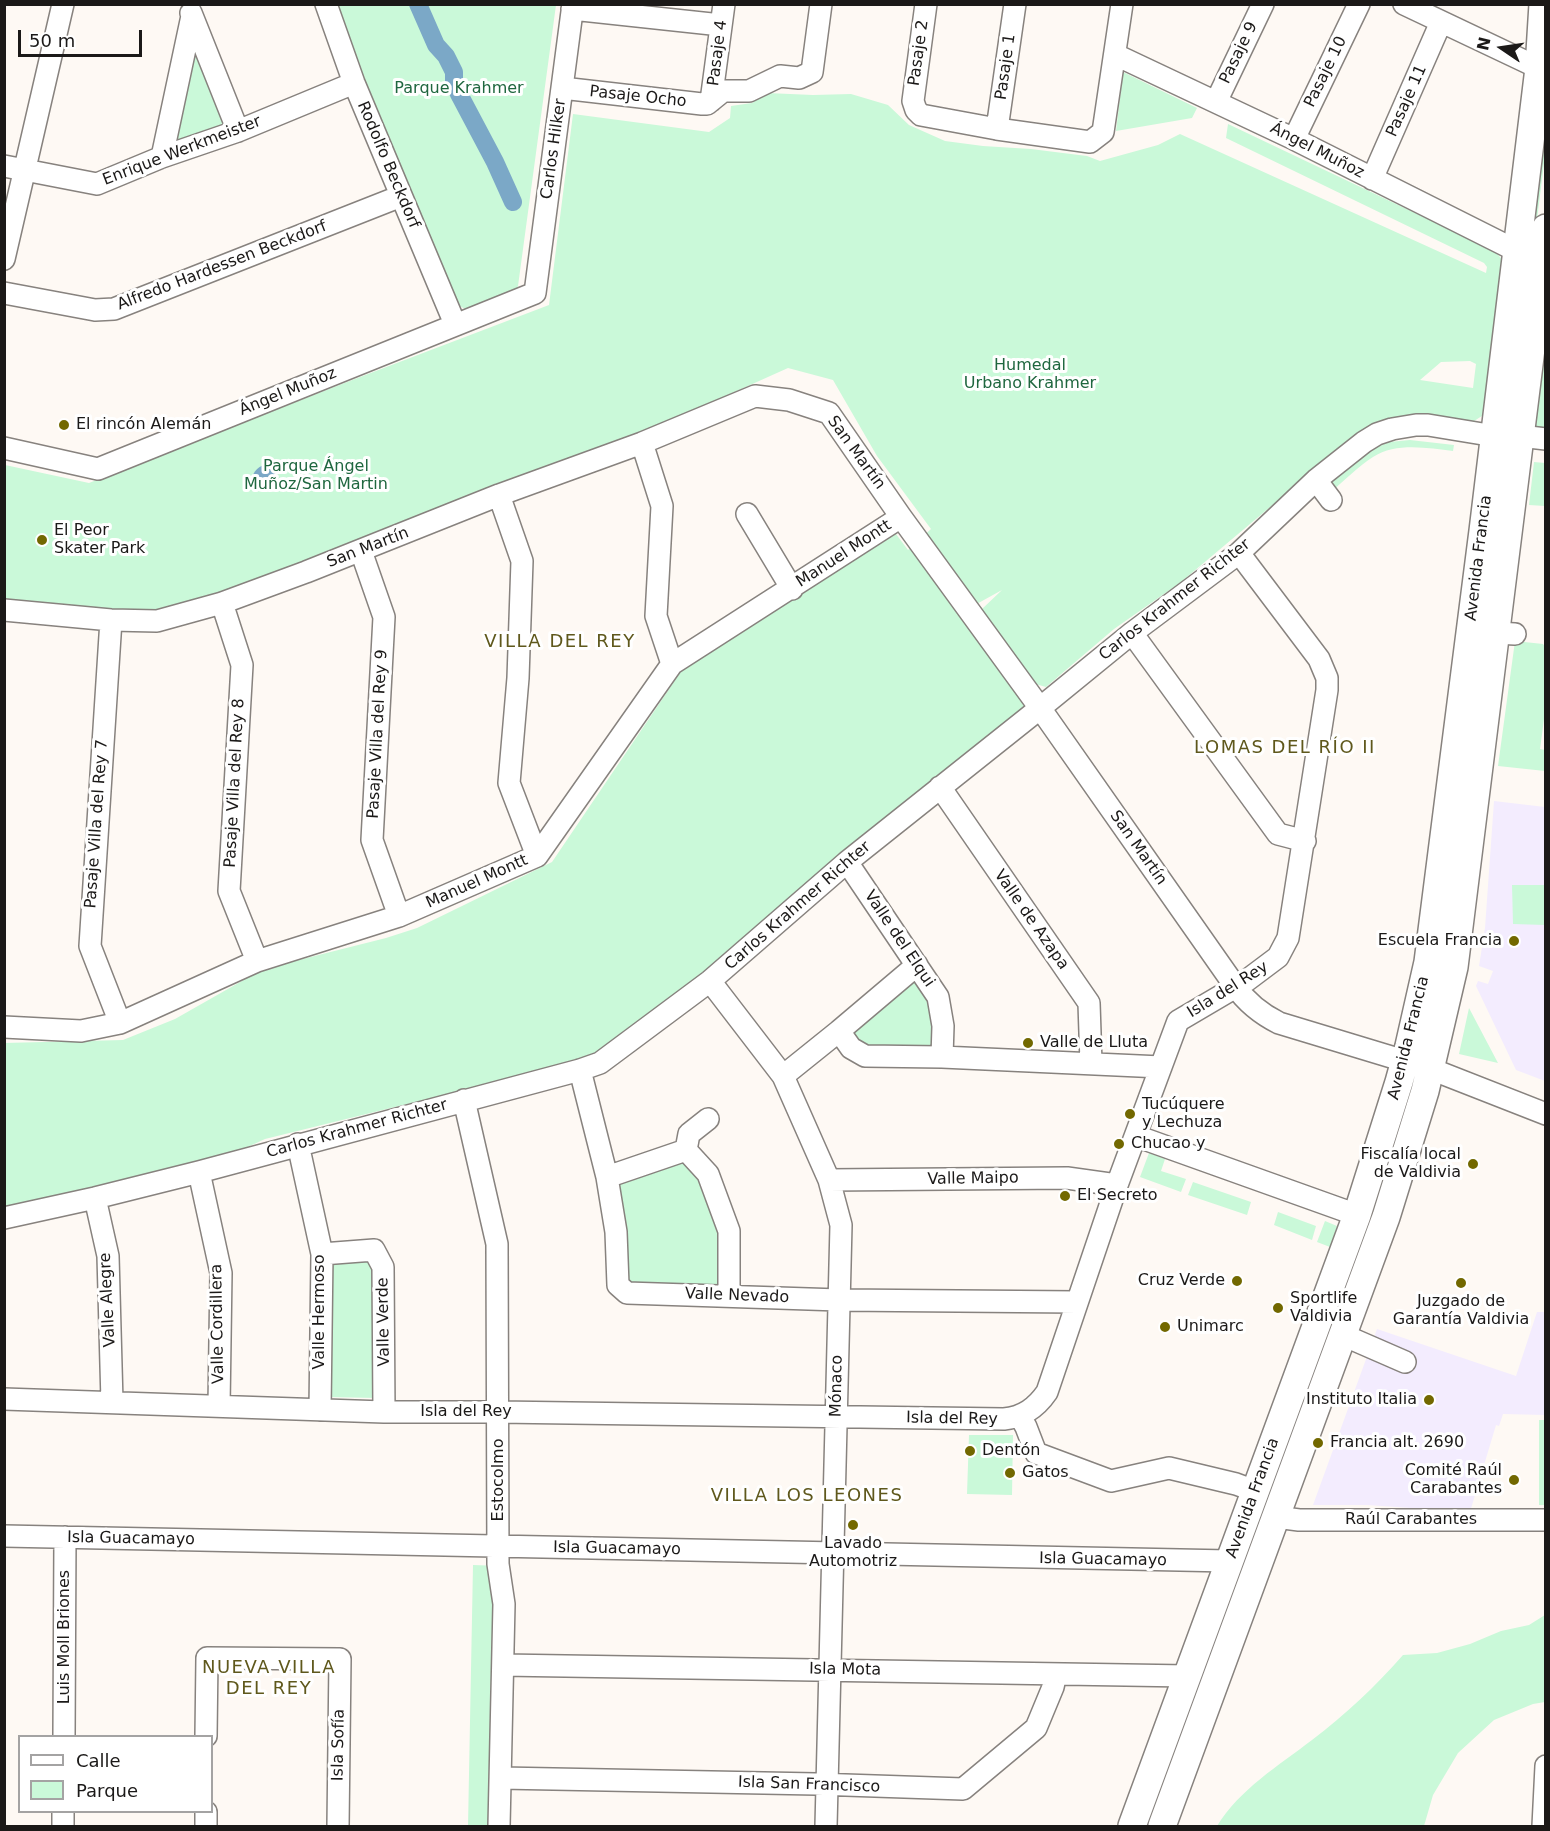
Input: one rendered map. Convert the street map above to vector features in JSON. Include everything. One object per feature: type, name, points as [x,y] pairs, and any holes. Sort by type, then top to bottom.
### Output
[{"type":"main road","name":"Avenida Francia","points":[[1132,1827],[1357,1215],[1405,1060],[1428,962],[1520,437],[1517,251],[1542,69],[1543,4]]},
{"type":"main road","name":"Avenida Francia","points":[[1162,1827],[1386,1217],[1431,1069],[1454,967],[1479,662],[1506,627],[1520,437],[1545,228]]},
{"type":"main road","points":[[1258,1483],[1289,1483]]},
{"type":"main road","points":[[1184,1685],[1208,1702]]},
{"type":"street","points":[[4,259],[15,169],[63,4]]},
{"type":"street","name":"Rodolfo Beckdorf","points":[[326,4],[354,83],[455,324]]},
{"type":"street","name":"Pasaje Ocho","points":[[562,88],[706,104],[723,91],[749,91],[780,76],[799,78],[812,72],[820,4]]},
{"type":"street","name":"Pasaje 2","points":[[926,4],[913,101],[916,110],[921,115],[997,129]]},
{"type":"street","name":"Pasaje 1","points":[[997,129],[1015,4]]},
{"type":"street","points":[[997,129],[1090,142],[1103,132],[1122,4]]},
{"type":"street","name":"Pasaje 9","points":[[1216,102],[1263,4]]},
{"type":"street","name":"Pasaje 10","points":[[1294,139],[1359,4]]},
{"type":"street","points":[[1404,4],[1542,69]]},
{"type":"street","points":[[572,7],[722,15]]},
{"type":"street","name":"Carlos Hilker","points":[[535,293],[572,7]]},
{"type":"street","points":[[189,10],[238,131]]},
{"type":"street","points":[[162,157],[189,10]]},
{"type":"street","name":"Pasaje 4","points":[[711,101],[722,15]]},
{"type":"street","name":"Pasaje 11","points":[[1372,179],[1441,22]]},
{"type":"street","name":"Ángel Muñoz","points":[[1116,55],[1294,139],[1517,251]]},
{"type":"street","name":"Enrique Werkmeister","points":[[15,169],[97,184],[162,157],[238,131],[354,83]]},
{"type":"street","name":"Alfredo Hardessen Beckdorf","points":[[4,293],[95,310],[114,309],[401,196]]},
{"type":"street","name":"Ángel Muñoz","points":[[4,448],[98,469],[535,293]]},
{"type":"street","name":"San Martín","points":[[4,610],[111,620],[157,621],[222,603],[499,495],[642,443],[755,396],[789,399],[829,413],[1235,986],[1253,1007],[1279,1023],[1405,1060],[1545,1114]]},
{"type":"street","name":"Carlos Krahmer Richter","points":[[4,1218],[199,1172],[600,1063],[710,981],[847,862],[1132,633],[1239,553],[1316,480],[1364,442],[1392,429],[1416,425],[1520,437]]},
{"type":"street","points":[[642,443],[662,506],[656,616],[672,664]]},
{"type":"street","points":[[1316,480],[1331,500]]},
{"type":"street","points":[[499,495],[522,561],[518,678],[509,783],[537,856]]},
{"type":"street","points":[[747,514],[792,589]]},
{"type":"street","name":"Manuel Montt","points":[[4,1027],[81,1031],[120,1023],[257,961],[399,916],[537,856],[672,664],[901,517]]},
{"type":"street","name":"Pasaje Villa del Rey 9","points":[[362,550],[384,617],[372,840],[399,916]]},
{"type":"street","name":"Isla del Rey","points":[[4,1400],[384,1412],[1004,1419],[1020,1416],[1035,1407],[1047,1392],[1117,1185],[1178,1022],[1246,981],[1278,957],[1288,938],[1305,841],[1327,690],[1326,678],[1319,659],[1239,553]]},
{"type":"street","name":"Pasaje Villa del Rey 8","points":[[222,603],[242,665],[229,891],[257,961]]},
{"type":"street","name":"Pasaje Villa del Rey 7","points":[[111,620],[90,946],[120,1023]]},
{"type":"street","points":[[1132,633],[1278,834],[1305,841]]},
{"type":"street","name":"Valle de Azapa","points":[[940,787],[1089,1003],[1091,1063]]},
{"type":"street","name":"Valle del Elqui","points":[[847,862],[938,997],[943,1026],[942,1056]]},
{"type":"street","points":[[783,1076],[917,965]]},
{"type":"street","name":"Mónaco","points":[[710,981],[783,1076],[829,1180],[841,1225],[826,1827]]},
{"type":"street","points":[[839,1031],[851,1048],[865,1056],[942,1056],[1161,1067]]},
{"type":"street","name":"Valle Nevado","points":[[580,1070],[607,1177],[616,1232],[618,1285],[627,1293],[839,1300],[1077,1302]]},
{"type":"street","name":"Estocolmo","points":[[464,1100],[497,1244],[498,1564],[504,1604],[499,1827]]},
{"type":"street","points":[[708,1119],[688,1134],[686,1150],[708,1174],[729,1231],[729,1296]]},
{"type":"street","points":[[1136,1136],[1357,1215]]},
{"type":"street","name":"Valle Hermoso","points":[[298,1144],[322,1254],[320,1410]]},
{"type":"street","points":[[607,1177],[686,1150]]},
{"type":"street","name":"Valle Cordillera","points":[[199,1172],[221,1273],[219,1406]]},
{"type":"street","name":"Valle Maipo","points":[[829,1180],[1067,1178],[1117,1185]]},
{"type":"street","name":"Valle Alegre","points":[[95,1198],[108,1256],[112,1402]]},
{"type":"street","name":"Valle Verde","points":[[322,1254],[374,1250],[383,1267],[384,1412]]},
{"type":"street","points":[[1343,1335],[1405,1362]]},
{"type":"street","points":[[1020,1416],[1036,1453],[1111,1481],[1169,1468],[1236,1484],[1258,1483]]},
{"type":"street","name":"Raúl Carabantes","points":[[1276,1517],[1299,1520],[1545,1520]]},
{"type":"street","name":"Isla Guacamayo","points":[[4,1536],[1230,1561]]},
{"type":"street","name":"Luis Moll Briones","points":[[64,1735],[66,1538]]},
{"type":"street","name":"Isla Sofía","points":[[206,1735],[207,1658],[340,1659],[338,1827]]},
{"type":"street","name":"Isla Mota","points":[[503,1665],[1056,1674],[1184,1685]]},
{"type":"street","name":"Isla San Francisco","points":[[501,1778],[963,1789],[1036,1728],[1056,1674]]},
{"type":"street","points":[[1543,1827],[1545,1766]]},
{"type":"shaded area","name":"Escuela Francia","points":[[1494,801],[1545,807],[1545,1081],[1516,1070],[1476,986],[1478,981],[1488,984],[1493,971],[1479,966],[1485,928]]},
{"type":"shaded area","name":"Instituto Italia","points":[[1537,1312],[1545,1312],[1545,1415],[1503,1414],[1499,1426],[1496,1425],[1470,1512],[1367,1505],[1313,1505],[1377,1329],[1516,1376]]},
{"type":"green space","name":"Parque Krahmer","points":[[335,5],[556,5],[518,286],[515,293],[467,310],[454,303]]},
{"type":"green space","points":[[192,42],[226,120],[222,131],[174,150]]},
{"type":"green space","points":[[1123,72],[1197,108],[1192,118],[1116,131]]},
{"type":"green space","points":[[1545,87],[1545,155],[1528,292],[1545,300],[1545,433],[1485,414],[1471,423],[1338,450],[1181,582],[1114,629],[1046,687],[1032,683],[982,609],[1002,590],[964,611],[1025,702],[1024,710],[703,976],[594,1058],[265,1139],[213,1163],[5,1207],[4,1043],[123,1040],[175,1019],[263,969],[417,928],[552,862],[684,667],[896,534],[908,550],[931,529],[877,456],[833,380],[788,368],[661,425],[231,593],[166,611],[116,612],[5,604],[5,465],[89,483],[549,305],[573,114],[709,132],[730,118],[731,106],[752,103],[767,93],[851,94],[888,105],[909,125],[945,141],[1087,156],[1100,161],[1158,145],[1180,134],[1486,273],[1487,267],[1484,263],[1226,138],[1228,124],[1495,251],[1504,262]],"holes":[[[1470,361],[1476,364],[1473,388],[1420,380],[1441,362]]]},
{"type":"green space","points":[[1410,440],[1454,445],[1453,451],[1412,447],[1392,449],[1373,457],[1332,491],[1328,485],[1368,451],[1389,442]]},
{"type":"green space","points":[[1534,462],[1545,463],[1545,506],[1529,505]]},
{"type":"green space","points":[[1515,641],[1543,644],[1545,647],[1546,704],[1540,749],[1545,750],[1545,771],[1498,766]]},
{"type":"green space","points":[[1512,885],[1545,885],[1545,925],[1513,924]]},
{"type":"green space","points":[[910,978],[919,978],[935,1002],[938,1041],[930,1052],[865,1051],[850,1038],[852,1027]]},
{"type":"green space","points":[[1469,1008],[1498,1063],[1459,1054]]},
{"type":"green space","points":[[1149,1153],[1165,1159],[1161,1171],[1186,1179],[1181,1192],[1140,1177]]},
{"type":"green space","points":[[680,1161],[691,1165],[698,1173],[722,1228],[722,1283],[716,1290],[636,1288],[625,1276],[615,1188],[621,1177]]},
{"type":"green space","points":[[1193,1182],[1251,1202],[1247,1215],[1188,1195]]},
{"type":"green space","points":[[1278,1212],[1316,1226],[1312,1240],[1274,1225]]},
{"type":"green space","points":[[1325,1221],[1337,1226],[1330,1247],[1317,1242]]},
{"type":"green space","points":[[367,1255],[379,1270],[376,1398],[327,1397],[328,1264]]},
{"type":"green space","points":[[1539,1420],[1545,1420],[1545,1505],[1539,1505]]},
{"type":"green space","points":[[969,1435],[1013,1435],[1012,1495],[967,1494]]},
{"type":"green space","points":[[473,1565],[502,1566],[495,1826],[468,1826]]},
{"type":"green space","points":[[1545,1615],[1545,1702],[1533,1704],[1494,1720],[1458,1753],[1433,1795],[1424,1826],[1217,1826],[1248,1789],[1348,1710],[1403,1655],[1437,1653],[1470,1644],[1501,1631],[1529,1625]]},
{"type":"water","points":[[275,464],[282,468],[272,476],[264,479],[251,479],[260,467]]},
{"type":"waterway","points":[[418,4],[436,45],[446,56],[454,72],[454,82],[459,94],[513,202]]},
{"type":"place","name":"El rincón Alemán","points":[[64,425]]},
{"type":"place","name":"El Peor Skater Park","points":[[42,540]]},
{"type":"place","name":"Escuela Francia","points":[[1514,941]]},
{"type":"place","name":"Valle de Lluta","points":[[1028,1043]]},
{"type":"place","name":"Tucúquere y Lechuza","points":[[1130,1114]]},
{"type":"place","name":"Chucao y","points":[[1119,1144]]},
{"type":"place","name":"Fiscalía local de Valdivia","points":[[1473,1164]]},
{"type":"place","name":"El Secreto","points":[[1065,1196]]},
{"type":"place","name":"Cruz Verde","points":[[1237,1281]]},
{"type":"place","name":"Juzgado de Garantía Valdivia","points":[[1461,1283]]},
{"type":"place","name":"Sportlife Valdivia","points":[[1278,1308]]},
{"type":"place","name":"Unimarc","points":[[1165,1327]]},
{"type":"place","name":"Instituto Italia","points":[[1429,1400]]},
{"type":"place","name":"Francia alt. 2690","points":[[1318,1443]]},
{"type":"place","name":"Dentón","points":[[970,1451]]},
{"type":"place","name":"Gatos","points":[[1010,1473]]},
{"type":"place","name":"Comité Raúl Carabantes","points":[[1514,1480]]},
{"type":"place","name":"Lavado Automotriz","points":[[853,1525]]},
{"type":"district","name":"VILLA DEL REY","points":[[560,642]]},
{"type":"district","name":"LOMAS DEL RÍO II","points":[[1285,748]]},
{"type":"district","name":"VILLA LOS LEONES","points":[[807,1496]]},
{"type":"district","name":"NUEVA VILLA DEL REY","points":[[269,1678]]},
{"type":"park label","name":"Humedal Urbano Krahmer","points":[[1030,375]]},
{"type":"park label","name":"Parque Ángel Muñoz/San Martin","points":[[316,476]]}]
